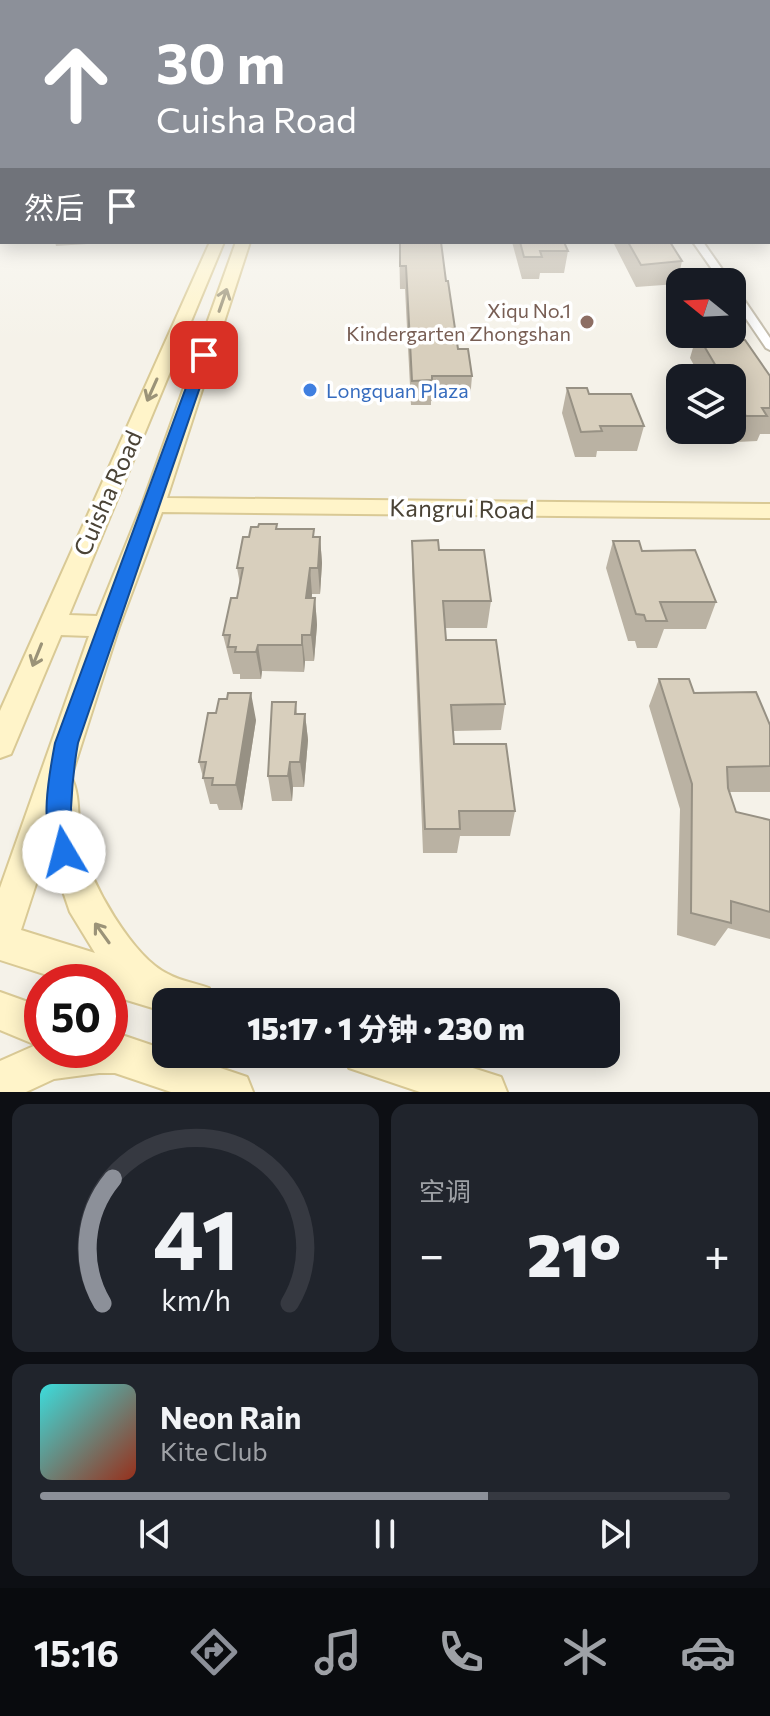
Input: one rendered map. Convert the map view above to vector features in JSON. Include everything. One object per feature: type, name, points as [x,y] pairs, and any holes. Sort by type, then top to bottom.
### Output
[{"type":"main road","name":"Cuisha Road","points":[[3,735],[216,244]]},
{"type":"main road","name":"Cuisha Road","points":[[0,941],[106,627],[153,505],[242,244]]},
{"type":"main road","name":"Kangrui Road","points":[[153,505],[770,511]]},
{"type":"main road","points":[[50,624],[106,627]]},
{"type":"main road","points":[[67,743],[60,778],[59,814],[64,852],[76,889],[95,925],[122,960],[153,988]]},
{"type":"main road","points":[[0,941],[152,989]]},
{"type":"main road","points":[[0,1011],[24,1020]]},
{"type":"main road","points":[[128,1058],[232,1092]]},
{"type":"main road","points":[[0,1085],[27,1068]]},
{"type":"main road","points":[[408,1068],[486,1092]]},
{"type":"street","points":[[699,244],[716,268]]},
{"type":"street","points":[[746,311],[770,346]]},
{"type":"building","points":[[400,244],[441,244],[458,349],[468,349],[472,376],[432,376],[432,380],[412,381],[406,266],[400,266]]},
{"type":"building","points":[[521,244],[565,244],[568,251],[540,251],[542,257],[524,257]]},
{"type":"building","points":[[629,244],[671,244],[682,261],[641,265]]},
{"type":"building","points":[[746,341],[770,376],[770,408],[762,408],[767,416],[746,416],[746,364],[715,364],[705,348],[746,348]]},
{"type":"building","points":[[567,388],[587,388],[589,394],[631,394],[644,426],[600,426],[602,431],[581,432]]},
{"type":"building","points":[[259,524],[277,524],[276,529],[314,529],[313,537],[320,537],[318,568],[310,568],[306,598],[315,598],[311,635],[302,635],[302,645],[258,645],[256,652],[235,652],[236,647],[228,647],[230,635],[223,635],[231,598],[237,598],[243,568],[237,568],[243,537],[249,537],[251,527],[258,527]]},
{"type":"building","points":[[438,540],[439,550],[484,550],[491,601],[443,601],[446,640],[496,640],[505,704],[451,705],[454,744],[506,744],[515,811],[459,811],[460,829],[425,829],[412,541]]},
{"type":"building","points":[[613,541],[639,541],[642,551],[695,550],[716,602],[660,602],[667,621],[646,621],[644,615],[636,614]]},
{"type":"building","points":[[659,679],[689,679],[694,693],[756,692],[770,725],[770,766],[727,767],[728,788],[736,812],[770,820],[770,912],[731,901],[731,923],[691,913],[692,784]]},
{"type":"building","points":[[228,693],[251,693],[236,785],[212,785],[213,778],[203,778],[206,762],[199,762],[208,713],[216,713],[219,699],[227,699]]},
{"type":"building","points":[[272,702],[296,702],[295,714],[305,714],[300,762],[290,762],[288,776],[268,776]]},
{"type":"place","name":"Xiqu No.1 Kindergarten Zhongshan","points":[[587,322]]},
{"type":"place","name":"Longquan Plaza","points":[[310,390]]},
{"type":"route","points":[[64,852],[59,814],[60,778],[67,743],[204,355]]}]
